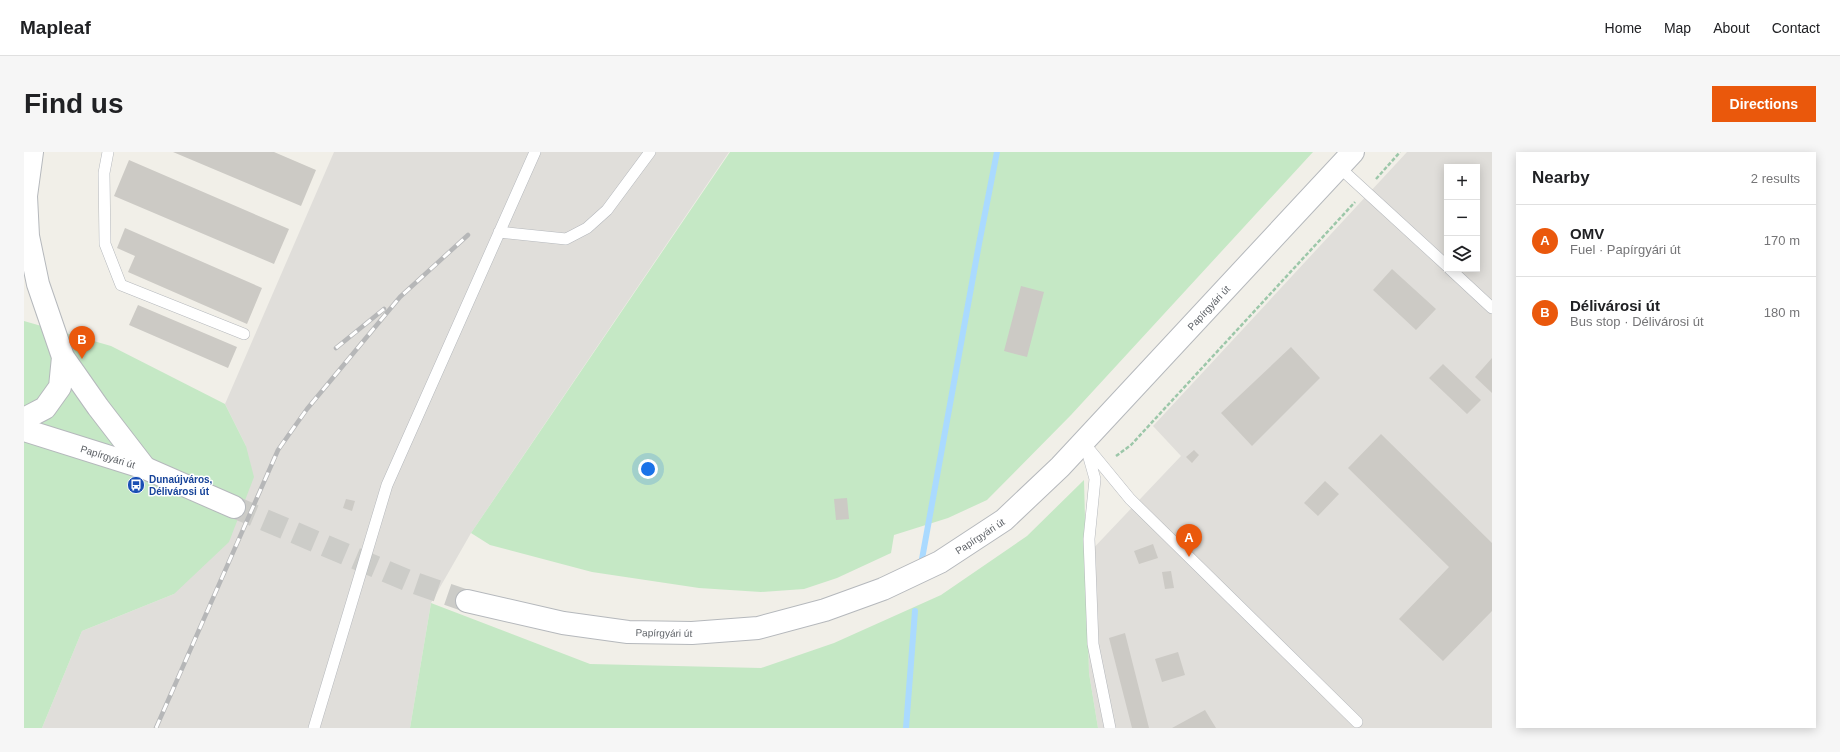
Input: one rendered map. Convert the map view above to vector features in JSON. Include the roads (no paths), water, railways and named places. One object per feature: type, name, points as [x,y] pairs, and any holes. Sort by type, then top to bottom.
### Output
[{"type":"street","points":[[32,152],[26,196],[28,236],[38,284],[63,357],[98,407],[145,468]]},
{"type":"street","name":"Papírgyári út","points":[[468,601],[563,623],[628,632],[692,633],[758,628],[825,610],[883,590],[940,562],[1004,520],[1084,443],[1346,159]]},
{"type":"street","points":[[24,419],[45,408],[60,387],[63,357]]},
{"type":"street","name":"Papírgyári út","points":[[24,430],[145,468],[234,507]]},
{"type":"lane","points":[[108,152],[104,173],[105,244],[121,285],[244,334]]},
{"type":"lane","points":[[314,728],[387,485],[535,152]]},
{"type":"lane","points":[[499,232],[566,239],[587,228],[607,210],[650,152]]},
{"type":"lane","points":[[1346,159],[1366,190],[1444,263]]},
{"type":"lane","points":[[1453,272],[1492,308]]},
{"type":"lane","points":[[1084,443],[1130,499],[1357,722]]},
{"type":"lane","points":[[1084,443],[1095,479],[1089,539],[1093,644],[1110,728]]},
{"type":"waterway","points":[[922,559],[997,152]]},
{"type":"waterway","points":[[906,728],[915,611]]},
{"type":"tunnel","points":[[234,507],[409,581],[467,601]]},
{"type":"railway","points":[[156,728],[278,450],[307,409],[400,297],[468,235]]},
{"type":"railway","points":[[336,348],[384,309]]},
{"type":"place","name":"Délivárosi út","points":[[82,359]]},
{"type":"place","name":"Dunaújváros, Délivárosi út","points":[[136,485]]},
{"type":"place","name":"OMV","points":[[1189,557]]}]
